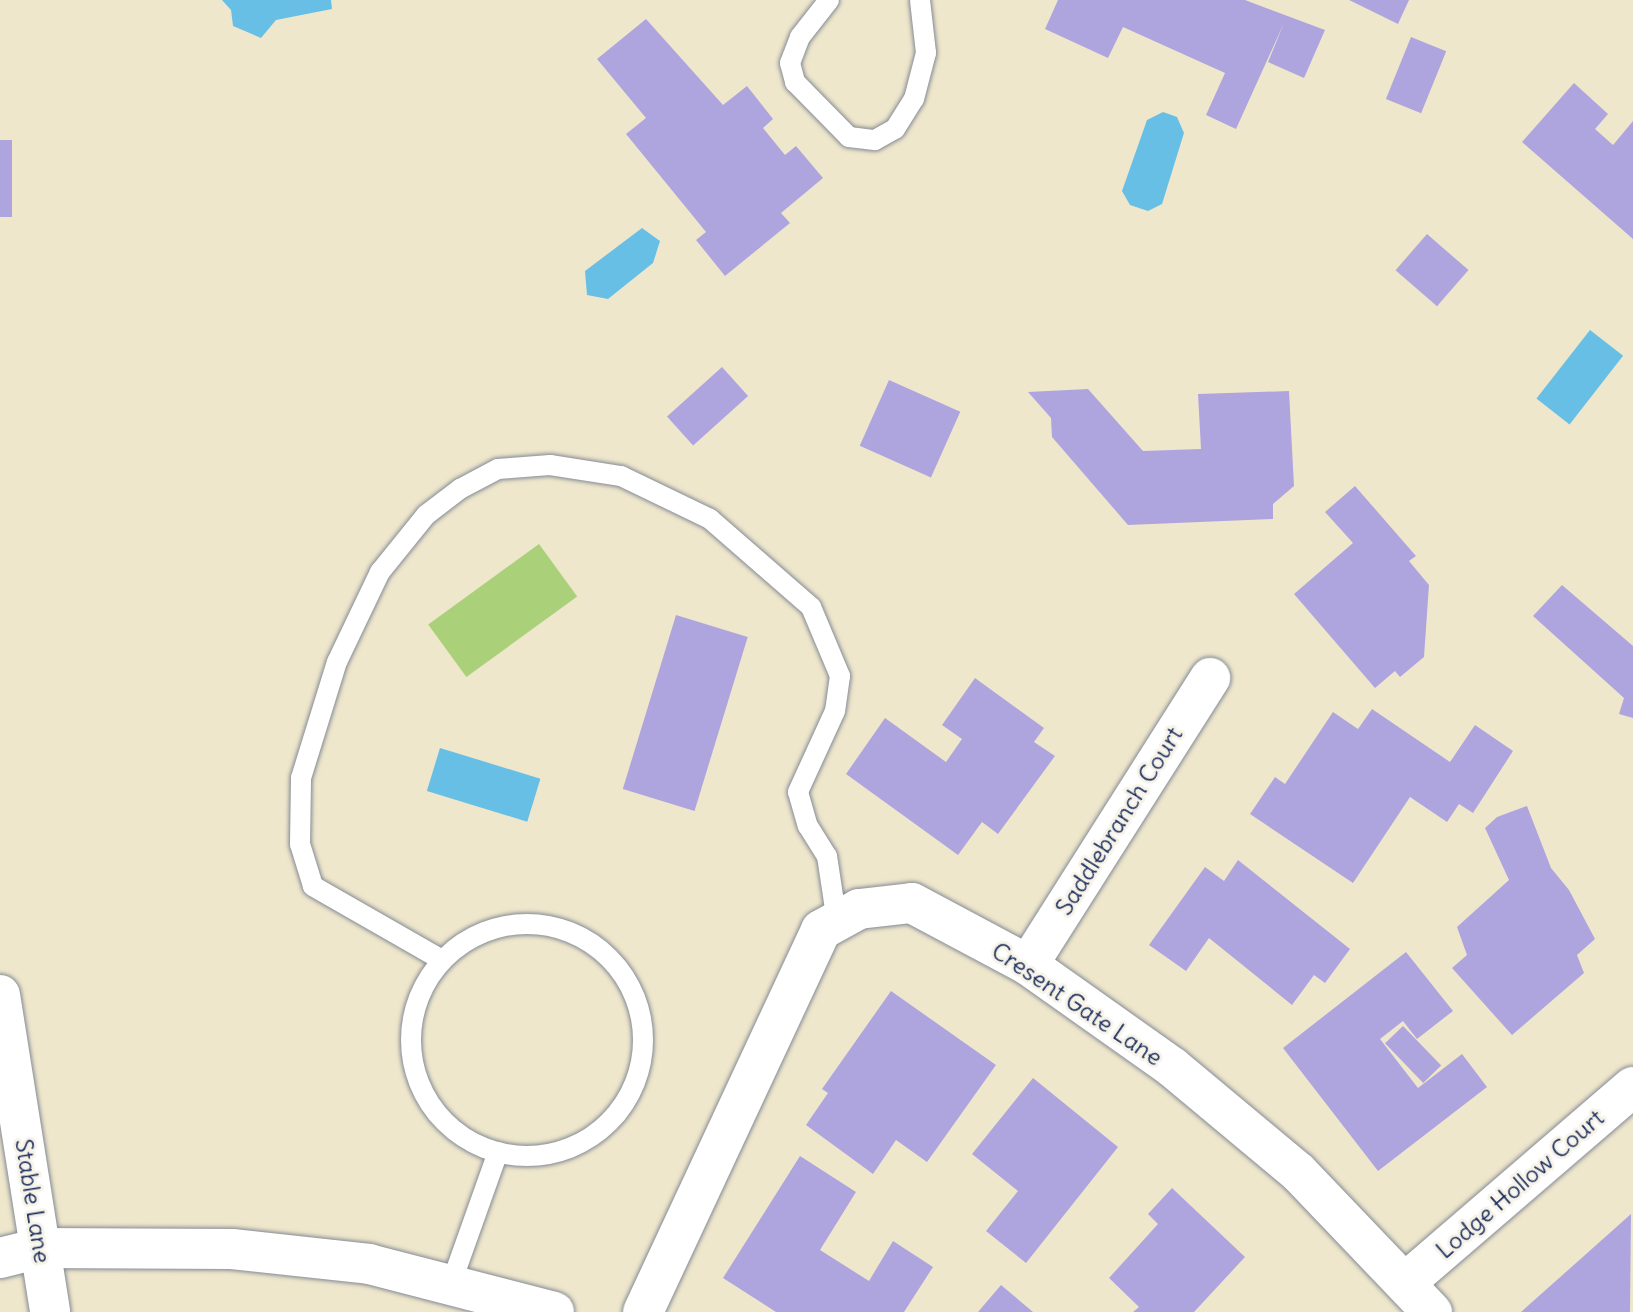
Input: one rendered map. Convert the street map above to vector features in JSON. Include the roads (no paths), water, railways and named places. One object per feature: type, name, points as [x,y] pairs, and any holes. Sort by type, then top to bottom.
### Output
[{"type":"street","name":"Saddlebranch Court","points":[[1028,965],[1210,678]]},
{"type":"street","name":"Cresent Gate Lane","points":[[643,1312],[821,930],[859,909],[912,903],[1028,965],[1172,1067],[1287,1163],[1432,1312]]},
{"type":"street","name":"Stable Lane","points":[[0,995],[50,1312]]},
{"type":"street","name":"Lodge Hollow Court","points":[[1406,1282],[1633,1087]]},
{"type":"street","points":[[0,1258],[40,1248],[232,1249],[369,1264],[554,1312]]},
{"type":"lane","points":[[829,0],[800,37],[790,63],[795,82],[849,137],[875,140],[895,129],[914,99],[926,53],[920,0]]},
{"type":"lane","points":[[442,960],[313,886],[300,844],[301,778],[337,662],[380,572],[426,515],[460,489],[498,469],[550,465],[621,476],[710,519],[811,607],[840,676],[835,711],[798,792],[808,826],[827,856],[837,922]]},
{"type":"lane","points":[[541,925],[592,943],[628,984],[639,1009],[641,1063],[619,1112],[577,1146],[551,1154],[498,1152],[473,1143],[433,1108],[412,1058],[416,1005],[442,960],[487,930],[541,925]]},
{"type":"lane","points":[[451,1284],[498,1152]]},
{"type":"water","points":[[222,0],[331,0],[332,9],[276,20],[261,38],[233,26],[231,10]]},
{"type":"water","points":[[1163,112],[1177,117],[1184,133],[1162,204],[1148,211],[1130,205],[1122,191],[1147,120]]},
{"type":"water","points":[[642,228],[660,241],[653,263],[608,299],[587,295],[585,271]]},
{"type":"water","points":[[1590,330],[1623,356],[1570,424],[1536,399]]},
{"type":"water","points":[[440,748],[540,779],[527,822],[427,791]]}]
